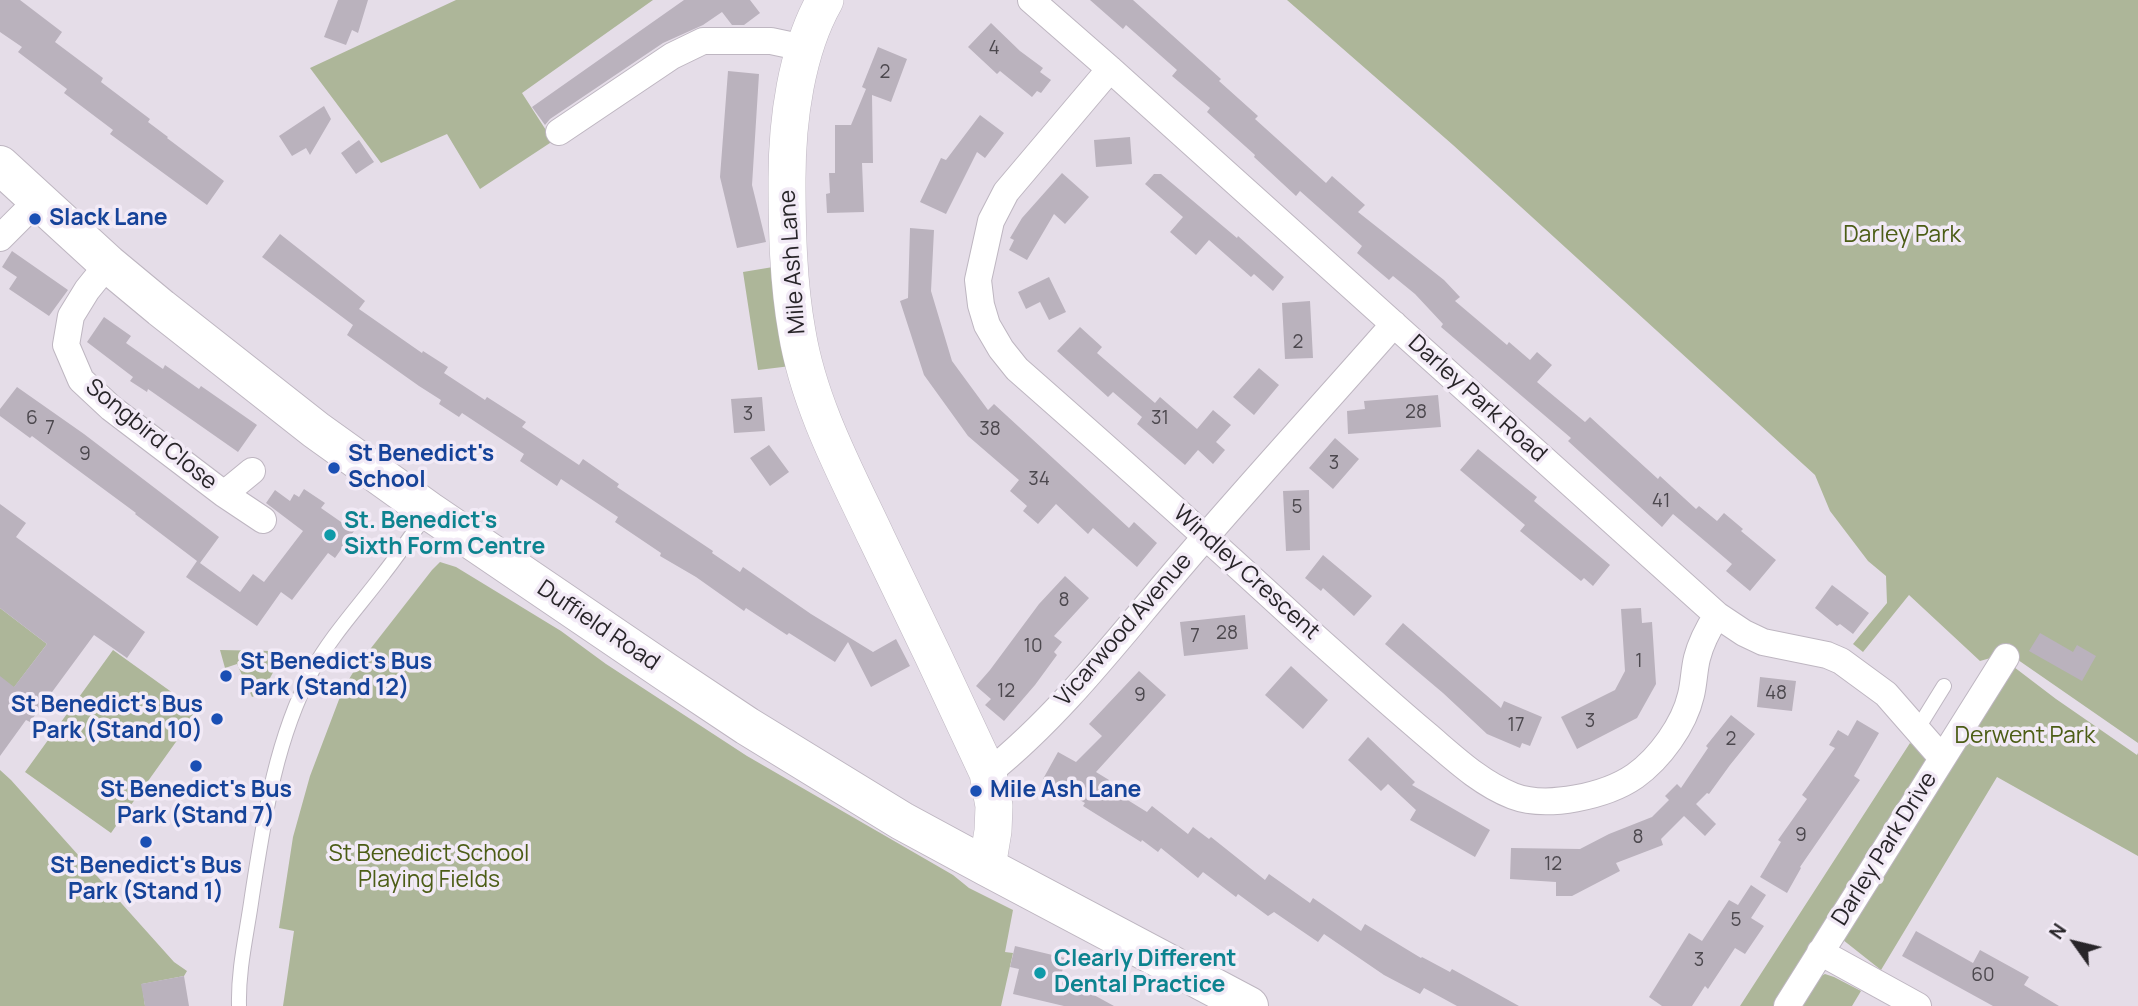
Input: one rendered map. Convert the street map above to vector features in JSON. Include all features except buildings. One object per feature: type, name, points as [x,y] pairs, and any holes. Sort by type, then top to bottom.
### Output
[{"type":"main road","name":"Duffield Road","points":[[0,165],[108,264],[316,430],[429,511],[747,726],[902,821],[1250,1006]]},
{"type":"street","name":"Mile Ash Lane","points":[[825,0],[804,48],[787,147],[787,226],[797,333],[806,372],[829,435],[988,774],[994,806],[987,867]]},
{"type":"street","name":"Darley Park Road","points":[[1031,0],[1717,615],[1763,642],[1828,655],[1841,661],[1886,694],[1942,758]]},
{"type":"street","points":[[558,132],[672,56],[703,41],[771,41],[804,48]]},
{"type":"street","name":"Windley Crescent","points":[[1110,69],[1006,192],[991,221],[978,280],[987,325],[1017,369],[1206,536],[1370,687],[1491,786],[1516,797],[1547,801],[1605,792],[1635,776],[1656,755],[1684,717],[1692,694],[1697,660],[1704,637],[1717,615]]},
{"type":"street","points":[[0,239],[38,200]]},
{"type":"street","name":"Songbird Close","points":[[108,264],[71,316],[66,345],[81,380],[111,408],[224,494],[264,520]]},
{"type":"street","name":"Vicarwood Avenue","points":[[988,774],[1015,752],[1089,673],[1394,324]]},
{"type":"street","name":"Songbird Close","points":[[224,494],[252,471]]},
{"type":"street","name":"Darley Park Drive","points":[[1787,1006],[2006,657]]},
{"type":"street","points":[[1820,952],[1918,1006]]},
{"type":"lane","points":[[239,1006],[242,951],[264,814],[295,705],[313,670],[429,511]]},
{"type":"lane","points":[[1918,728],[1944,686]]},
{"type":"green space","points":[[456,0],[653,0],[522,93],[553,141],[480,189],[447,134],[381,163],[310,68]]},
{"type":"green space","name":"Darley Park","points":[[1287,0],[2138,0],[2138,743],[2008,653],[1980,661],[1909,595],[1863,652],[1853,644],[1887,603],[1886,576],[1868,561],[1830,511],[1815,475],[1453,145]]},
{"type":"green space","points":[[779,266],[799,365],[758,370],[743,272]]},
{"type":"green space","name":"St Benedict School Playing Fields","points":[[440,562],[456,567],[561,631],[606,664],[747,756],[953,875],[969,888],[1013,910],[1005,952],[1013,953],[1001,1006],[283,1006],[294,931],[279,928],[293,837],[310,776],[343,689],[357,666]]},
{"type":"green space","points":[[0,608],[47,644],[9,694],[0,678]]},
{"type":"green space","points":[[113,650],[198,711],[111,833],[25,772]]},
{"type":"green space","points":[[220,650],[272,651],[278,663],[262,693],[252,697],[237,664],[225,668]]},
{"type":"green space","name":"Derwent Park","points":[[2010,664],[2056,699],[2137,755],[2138,753],[2138,856],[1997,777],[1881,970],[1833,932]]},
{"type":"green space","points":[[1910,743],[1934,758],[1774,1006],[1740,1006]]},
{"type":"green space","points":[[0,770],[174,962],[187,971],[184,976],[142,984],[145,1006],[0,1006]]},
{"type":"green space","points":[[1825,974],[1861,991],[1852,1006],[1800,1006],[1819,977]]},
{"type":"place","name":"Slack Lane","points":[[35,219]]},
{"type":"place","name":"St Benedict's School","points":[[334,468]]},
{"type":"place","name":"St. Benedict's Sixth Form Centre","points":[[330,535]]},
{"type":"place","name":"St Benedict's Bus Park (Stand 12)","points":[[226,676]]},
{"type":"place","name":"St Benedict's Bus Park (Stand 10)","points":[[217,719]]},
{"type":"place","name":"St Benedict's Bus Park (Stand 7)","points":[[196,766]]},
{"type":"place","name":"Mile Ash Lane","points":[[976,791]]},
{"type":"place","name":"St Benedict's Bus Park (Stand 1)","points":[[146,842]]},
{"type":"place","name":"Clearly Different Dental Practice","points":[[1040,973]]}]
